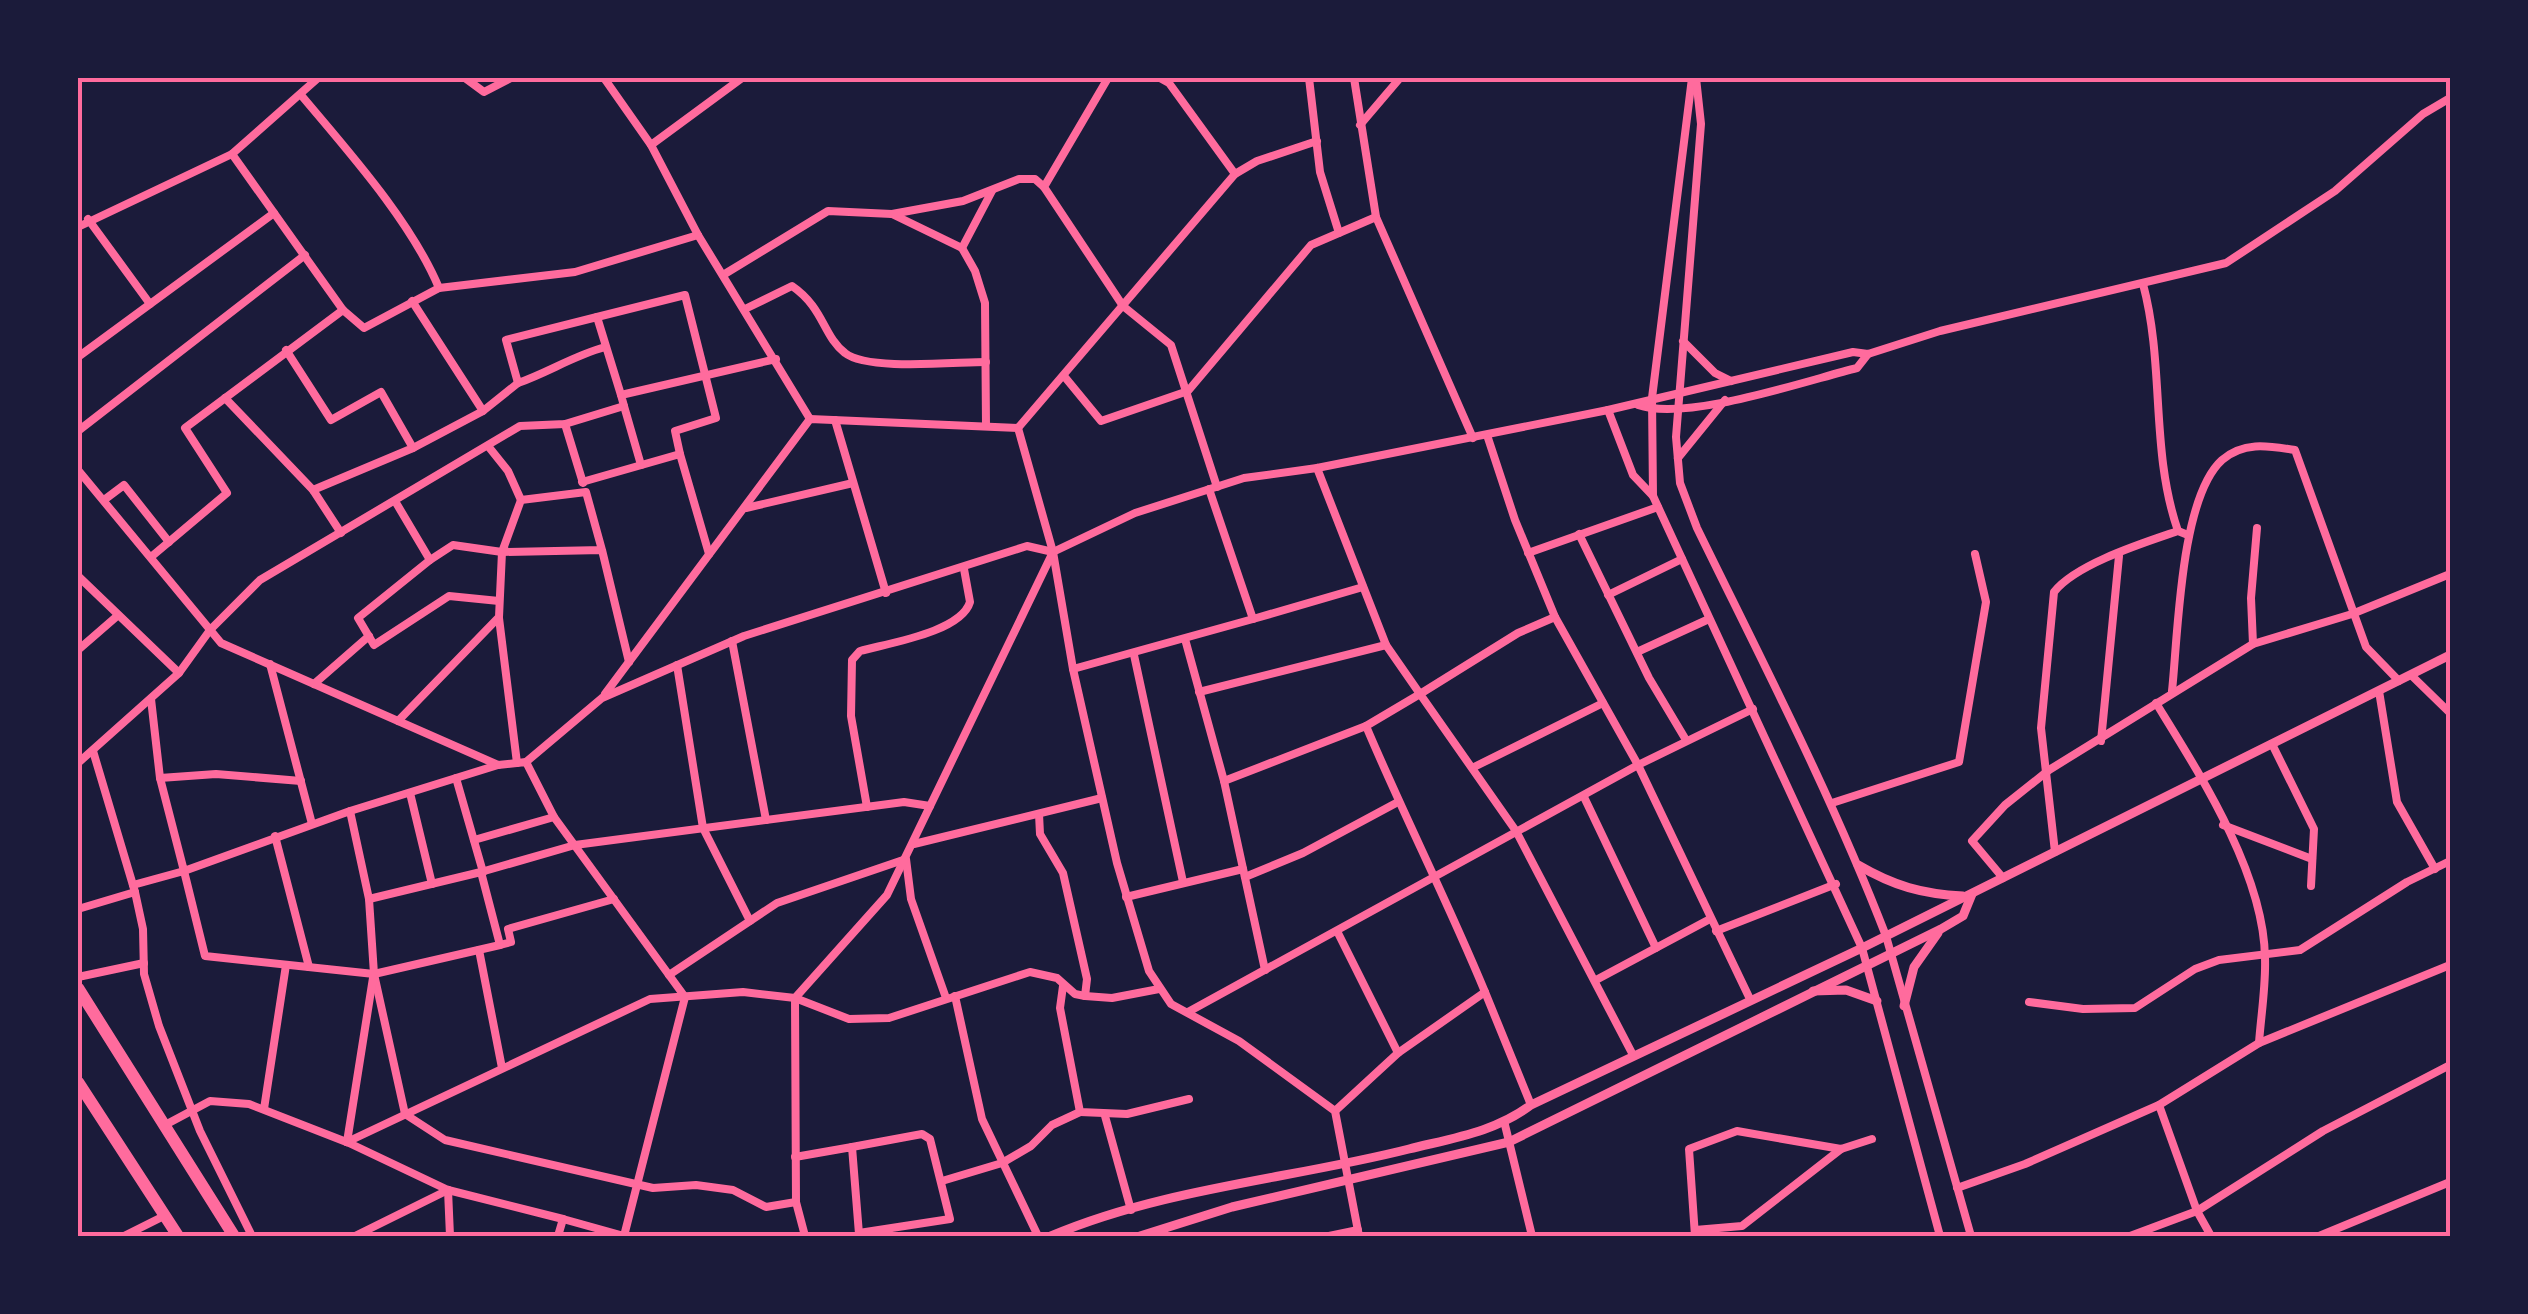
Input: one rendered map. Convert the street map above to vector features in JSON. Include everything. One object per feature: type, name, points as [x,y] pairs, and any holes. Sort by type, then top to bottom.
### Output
[{"type":"highway","points":[[80,980],[234,1236]]},
{"type":"highway","points":[[78,1082],[178,1236]]},
{"type":"street","points":[[78,227],[232,154],[318,78]]},
{"type":"street","points":[[464,78],[484,92],[511,78]]},
{"type":"street","points":[[604,78],[651,145],[698,236],[810,419]]},
{"type":"street","points":[[651,145],[742,78]]},
{"type":"street","points":[[1044,187],[1108,78]]},
{"type":"street","points":[[1160,78],[1169,83],[1235,174]]},
{"type":"street","points":[[1309,78],[1323,186],[1338,233]]},
{"type":"street","points":[[1354,78],[1376,217],[1473,438]]},
{"type":"street","points":[[1360,126],[1400,78]]},
{"type":"street","points":[[1694,78],[1701,124],[1678,409],[1680,483],[1697,528],[1832,802],[1886,936],[1971,1236]]},
{"type":"street","points":[[1653,496],[1652,398],[1694,78]]},
{"type":"street","points":[[301,95],[357,164],[430,268],[439,288]]},
{"type":"street","points":[[805,1236],[796,1202],[795,998],[888,895],[1053,552],[1134,513],[1244,478],[1473,438],[1638,405],[1652,398],[1853,352],[1868,354],[1940,331],[2143,284],[2240,256],[2335,191],[2422,114],[2450,98]]},
{"type":"street","points":[[1018,428],[1235,174],[1257,161],[1317,141]]},
{"type":"street","points":[[232,154],[343,310],[356,325],[369,328],[439,288],[575,272],[698,236]]},
{"type":"street","points":[[723,274],[828,211],[892,214],[963,201],[1019,179],[1034,179],[1044,187],[1123,306],[1171,345],[1188,391],[1253,618]]},
{"type":"street","points":[[962,248],[973,220],[993,189]]},
{"type":"street","points":[[78,356],[274,213]]},
{"type":"street","points":[[892,214],[962,248],[976,270],[985,303],[986,426]]},
{"type":"street","points":[[1064,376],[1101,420],[1188,391],[1312,245],[1376,217]]},
{"type":"street","points":[[88,220],[150,304]]},
{"type":"street","points":[[78,431],[305,256]]},
{"type":"street","points":[[2143,284],[2153,344],[2158,454],[2164,490],[2178,531]]},
{"type":"street","points":[[745,309],[792,286],[812,300],[845,354],[865,362],[986,362]]},
{"type":"street","points":[[518,383],[506,340],[684,295],[716,418],[675,431],[709,554]]},
{"type":"street","points":[[412,301],[484,411]]},
{"type":"street","points":[[150,557],[227,493],[185,428],[343,310]]},
{"type":"street","points":[[597,317],[641,465]]},
{"type":"street","points":[[1684,340],[1707,366],[1731,381]]},
{"type":"street","points":[[313,490],[413,448],[484,411],[518,383],[550,372],[567,358],[605,347]]},
{"type":"street","points":[[286,350],[331,420],[381,392],[413,448]]},
{"type":"street","points":[[1638,405],[1652,410],[1678,409],[1725,400],[1857,368],[1868,354]]},
{"type":"street","points":[[622,396],[776,360]]},
{"type":"street","points":[[224,398],[313,490],[342,533]]},
{"type":"street","points":[[1678,458],[1725,400]]},
{"type":"street","points":[[78,763],[179,673],[210,630],[260,580],[520,426],[565,424],[624,406]]},
{"type":"street","points":[[1608,410],[1633,475],[1653,496],[1836,884],[1862,948],[1940,1236]]},
{"type":"street","points":[[810,419],[1018,428]]},
{"type":"street","points":[[78,909],[350,811],[498,765],[522,762],[602,698],[810,419]]},
{"type":"street","points":[[835,420],[886,592]]},
{"type":"street","points":[[565,424],[602,550],[629,662]]},
{"type":"street","points":[[1018,428],[1053,552],[1073,669],[1141,954],[1171,1004],[1336,1110],[1358,1233],[1329,1236]]},
{"type":"street","points":[[1487,435],[1528,554],[1555,617],[1638,764],[1750,997]]},
{"type":"street","points":[[2172,691],[2188,535],[2220,462],[2258,444],[2295,450],[2366,647],[2399,681]]},
{"type":"street","points":[[165,1125],[193,1108],[223,1100],[264,1109],[347,1142],[448,1190],[624,1236],[685,998],[554,817],[522,762],[499,617],[502,552],[521,500],[508,471],[488,446]]},
{"type":"street","points":[[582,482],[680,454]]},
{"type":"street","points":[[1317,468],[1386,644],[1516,830],[1633,1056]]},
{"type":"street","points":[[78,470],[221,643],[498,765]]},
{"type":"street","points":[[743,508],[853,483]]},
{"type":"street","points":[[104,500],[124,485],[169,542]]},
{"type":"street","points":[[521,500],[586,492]]},
{"type":"street","points":[[395,501],[430,560]]},
{"type":"street","points":[[1528,554],[1658,507]]},
{"type":"street","points":[[2254,644],[2251,598],[2258,528]]},
{"type":"street","points":[[2055,852],[2049,770],[2040,728],[2054,592],[2064,579],[2088,566],[2178,531],[2188,535]]},
{"type":"street","points":[[1579,534],[1686,740]]},
{"type":"street","points":[[500,600],[449,596],[374,644],[358,618],[430,560],[454,546],[502,552],[602,550]]},
{"type":"street","points":[[602,698],[732,641],[1027,546],[1053,552]]},
{"type":"street","points":[[1832,802],[1959,762],[1986,602],[1976,554]]},
{"type":"street","points":[[2101,741],[2119,556]]},
{"type":"street","points":[[1608,595],[1682,560]]},
{"type":"street","points":[[867,806],[851,716],[852,660],[860,652],[942,628],[961,618],[970,602],[964,569]]},
{"type":"street","points":[[2002,878],[1972,840],[2004,805],[2049,770],[2254,644],[2352,614],[2450,574]]},
{"type":"street","points":[[79,582],[179,673]]},
{"type":"street","points":[[1073,669],[1134,655],[1363,587]]},
{"type":"street","points":[[78,650],[116,617]]},
{"type":"street","points":[[398,721],[499,617]]},
{"type":"street","points":[[1224,782],[1366,726],[1518,633],[1555,617]]},
{"type":"street","points":[[1637,652],[1708,619]]},
{"type":"street","points":[[314,684],[369,636]]},
{"type":"street","points":[[1184,640],[1224,782],[1266,970]]},
{"type":"street","points":[[732,641],[766,820]]},
{"type":"street","points":[[1199,692],[1386,644]]},
{"type":"street","points":[[1134,655],[1184,882]]},
{"type":"street","points":[[1051,1236],[1131,1210],[1348,1164],[1505,1125],[1530,1105],[1750,997],[1862,948],[2450,655]]},
{"type":"street","points":[[270,664],[312,824]]},
{"type":"street","points":[[677,665],[704,828],[750,921]]},
{"type":"street","points":[[2411,675],[2450,713]]},
{"type":"street","points":[[2379,691],[2397,802],[2435,869]]},
{"type":"street","points":[[151,699],[160,778],[205,956],[374,974],[500,946],[511,942],[508,929],[614,899]]},
{"type":"street","points":[[1474,767],[1603,703]]},
{"type":"street","points":[[2156,703],[2203,779],[2254,894],[2266,957],[2259,1043]]},
{"type":"street","points":[[1188,1012],[1638,764],[1753,709]]},
{"type":"street","points":[[1366,726],[1398,802],[1436,874],[1530,1105]]},
{"type":"street","points":[[2272,744],[2314,829],[2311,886]]},
{"type":"street","points":[[94,750],[134,889],[144,962],[160,1026],[200,1131],[252,1236]]},
{"type":"street","points":[[160,778],[216,774],[301,782]]},
{"type":"street","points":[[456,778],[500,946]]},
{"type":"street","points":[[410,792],[432,884]]},
{"type":"street","points":[[1584,796],[1656,948]]},
{"type":"street","points":[[914,844],[1102,798]]},
{"type":"street","points":[[369,900],[575,845],[867,806],[904,802],[930,806]]},
{"type":"street","points":[[1126,897],[1184,882],[1244,873],[1303,853],[1398,802]]},
{"type":"street","points":[[350,811],[369,900],[374,974],[405,1114],[445,1140],[637,1181],[653,1188],[696,1185],[733,1190],[766,1207],[796,1202]]},
{"type":"street","points":[[1040,814],[1040,834],[1063,873],[1088,979],[1085,996]]},
{"type":"street","points":[[474,840],[554,817]]},
{"type":"street","points":[[2223,825],[2312,859]]},
{"type":"street","points":[[275,836],[309,967]]},
{"type":"street","points":[[669,975],[793,896],[906,859]]},
{"type":"street","points":[[906,859],[911,898],[951,997],[982,1119],[1038,1236]]},
{"type":"street","points":[[2029,1002],[2083,1009],[2135,1008],[2194,968],[2219,960],[2300,950],[2450,862]]},
{"type":"street","points":[[1858,865],[1891,884],[1924,894],[1969,894]]},
{"type":"street","points":[[1716,930],[1836,884]]},
{"type":"street","points":[[1140,1236],[1232,1207],[1509,1142],[1941,929],[1963,916],[1969,894]]},
{"type":"street","points":[[1596,980],[1710,919]]},
{"type":"street","points":[[1904,1006],[1914,966],[1941,929]]},
{"type":"street","points":[[1338,931],[1398,1053]]},
{"type":"street","points":[[480,950],[502,1068]]},
{"type":"street","points":[[78,965],[80,980],[144,962]]},
{"type":"street","points":[[264,1109],[286,964]]},
{"type":"street","points":[[1957,1188],[2025,1164],[2159,1105],[2259,1043],[2450,965]]},
{"type":"street","points":[[347,1142],[650,999],[743,992],[795,998],[849,1019],[889,1018],[1030,972],[1050,975],[1085,996],[1112,998],[1159,989]]},
{"type":"street","points":[[347,1142],[374,974]]},
{"type":"street","points":[[1064,986],[1060,1008],[1080,1112]]},
{"type":"street","points":[[1810,991],[1846,990],[1878,1001]]},
{"type":"street","points":[[1336,1110],[1398,1053],[1485,992]]},
{"type":"street","points":[[2130,1236],[2197,1211],[2323,1131],[2450,1065]]},
{"type":"street","points":[[942,1180],[1002,1163],[1031,1146],[1052,1125],[1080,1112],[1105,1116],[1189,1099]]},
{"type":"street","points":[[2159,1105],[2197,1211],[2211,1236]]},
{"type":"street","points":[[1105,1116],[1131,1210]]},
{"type":"street","points":[[1505,1125],[1532,1236]]},
{"type":"street","points":[[1840,1148],[1736,1132],[1689,1149],[1695,1233],[1742,1226],[1840,1148],[1872,1139]]},
{"type":"street","points":[[795,1157],[922,1134],[930,1139],[950,1219],[859,1235],[852,1147]]},
{"type":"street","points":[[2319,1236],[2336,1233],[2450,1182]]},
{"type":"street","points":[[355,1236],[448,1190]]},
{"type":"street","points":[[448,1190],[450,1236]]},
{"type":"street","points":[[124,1236],[165,1216]]},
{"type":"street","points":[[558,1236],[562,1220]]}]
